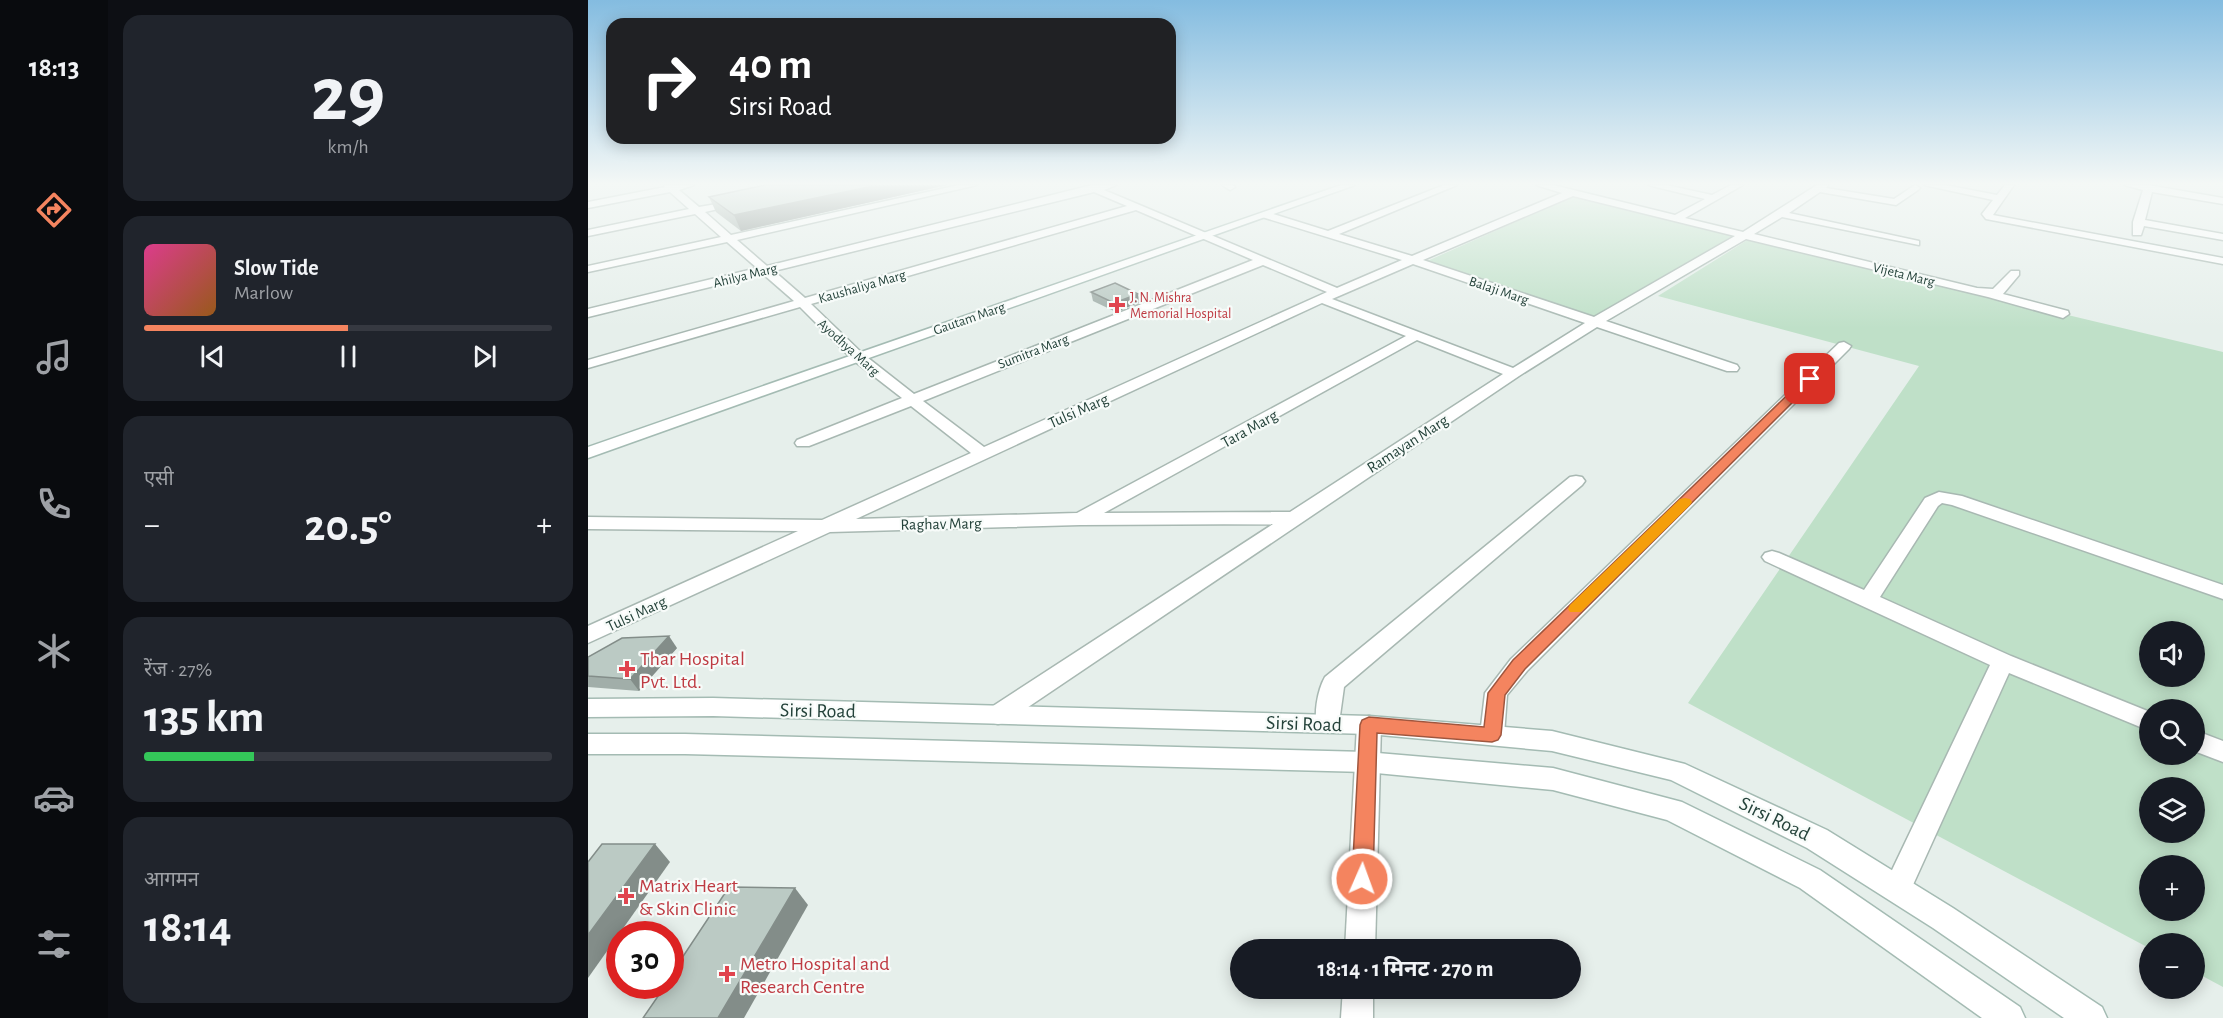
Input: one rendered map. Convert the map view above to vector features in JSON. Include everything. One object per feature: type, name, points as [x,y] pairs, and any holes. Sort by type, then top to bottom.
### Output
[{"type":"street","name":"Ayodhya Marg","points":[[722,233],[803,303],[854,354],[981,454]]},
{"type":"street","points":[[588,269],[753,233]]},
{"type":"street","name":"Ahilya Marg","points":[[588,313],[912,233]]},
{"type":"street","name":"Kaushaliya Marg","points":[[588,364],[1048,233]]},
{"type":"street","points":[[1192,233],[1264,260],[1337,292]]},
{"type":"street","name":"Gautam Marg","points":[[588,440],[854,354],[1205,233]]},
{"type":"street","name":"Gautam Marg","points":[[1198,235],[1206,233]]},
{"type":"street","name":"Balaji Marg","points":[[1324,233],[1732,368]]},
{"type":"street","points":[[1329,234],[1333,233]]},
{"type":"street","name":"Tulsi Marg","points":[[588,635],[1337,292],[1477,233]]},
{"type":"street","name":"Vijeta Marg","points":[[1739,233],[2063,314]]},
{"type":"street","name":"Ramayan Marg","points":[[998,715],[1514,373],[1595,322],[1748,233]]},
{"type":"street","points":[[1867,233],[1915,243]]},
{"type":"street","points":[[2070,233],[2223,261]]},
{"type":"street","points":[[2135,245],[2137,233]]},
{"type":"street","points":[[2198,233],[2223,237]]},
{"type":"street","name":"Sumitra Marg","points":[[803,443],[1264,260]]},
{"type":"street","points":[[1993,295],[1999,292],[2015,273]]},
{"type":"street","points":[[1322,299],[1514,373]]},
{"type":"street","name":"Tara Marg","points":[[1080,519],[1417,335]]},
{"type":"street","points":[[1492,735],[1496,693],[1519,665],[1844,346]]},
{"type":"street","name":"Gautam Marg","points":[[588,453],[854,354]]},
{"type":"street","points":[[1328,723],[1332,683],[1576,481]]},
{"type":"street","points":[[1868,600],[1931,502],[1939,497],[1956,500],[2223,592]]},
{"type":"street","name":"Raghav Marg","points":[[588,523],[826,526],[1080,519],[1293,518]]},
{"type":"street","points":[[1772,557],[2003,662],[2139,718]]},
{"type":"street","points":[[1898,889],[2003,662]]},
{"type":"street","name":"Sirsi Road","points":[[588,708],[713,708],[1328,723],[1552,741],[1676,771],[1817,838],[1943,918],[2091,1018]]},
{"type":"street","points":[[1360,939],[1369,725]]},
{"type":"street","points":[[588,744],[685,744],[1366,762],[1553,779],[1673,810],[1810,879],[2009,1018]]},
{"type":"street","points":[[2205,745],[2223,752]]},
{"type":"street","points":[[1357,1018],[1358,999]]},
{"type":"green space","points":[[1492,233],[1723,233],[1734,235],[1598,319],[1425,262]]},
{"type":"green space","points":[[1749,239],[2223,352],[2223,987],[2205,977],[2205,933],[2139,933],[2139,943],[1688,703],[1919,366],[1658,296]]},
{"type":"building","points":[[1115,283],[1138,294],[1114,303],[1091,292]]},
{"type":"building","points":[[669,636],[630,679],[588,676],[588,657],[622,638]]},
{"type":"building","points":[[602,844],[655,844],[588,935],[588,862]]},
{"type":"building","points":[[729,887],[795,888],[718,1018],[643,1018],[656,999],[684,999],[684,955]]},
{"type":"slow traffic","points":[[1576,609],[1685,502]]},
{"type":"place","name":"J. N. Mishra Memorial Hospital","points":[[1117,305]]},
{"type":"place","name":"Thar Hospital Pvt. Ltd.","points":[[627,669]]},
{"type":"place","name":"Matrix Heart & Skin Clinic","points":[[626,896]]},
{"type":"place","name":"Metro Hospital and Research Centre","points":[[727,974]]},
{"type":"route","points":[[1362,879],[1369,725],[1492,735],[1496,693],[1519,665],[1810,379]]}]
